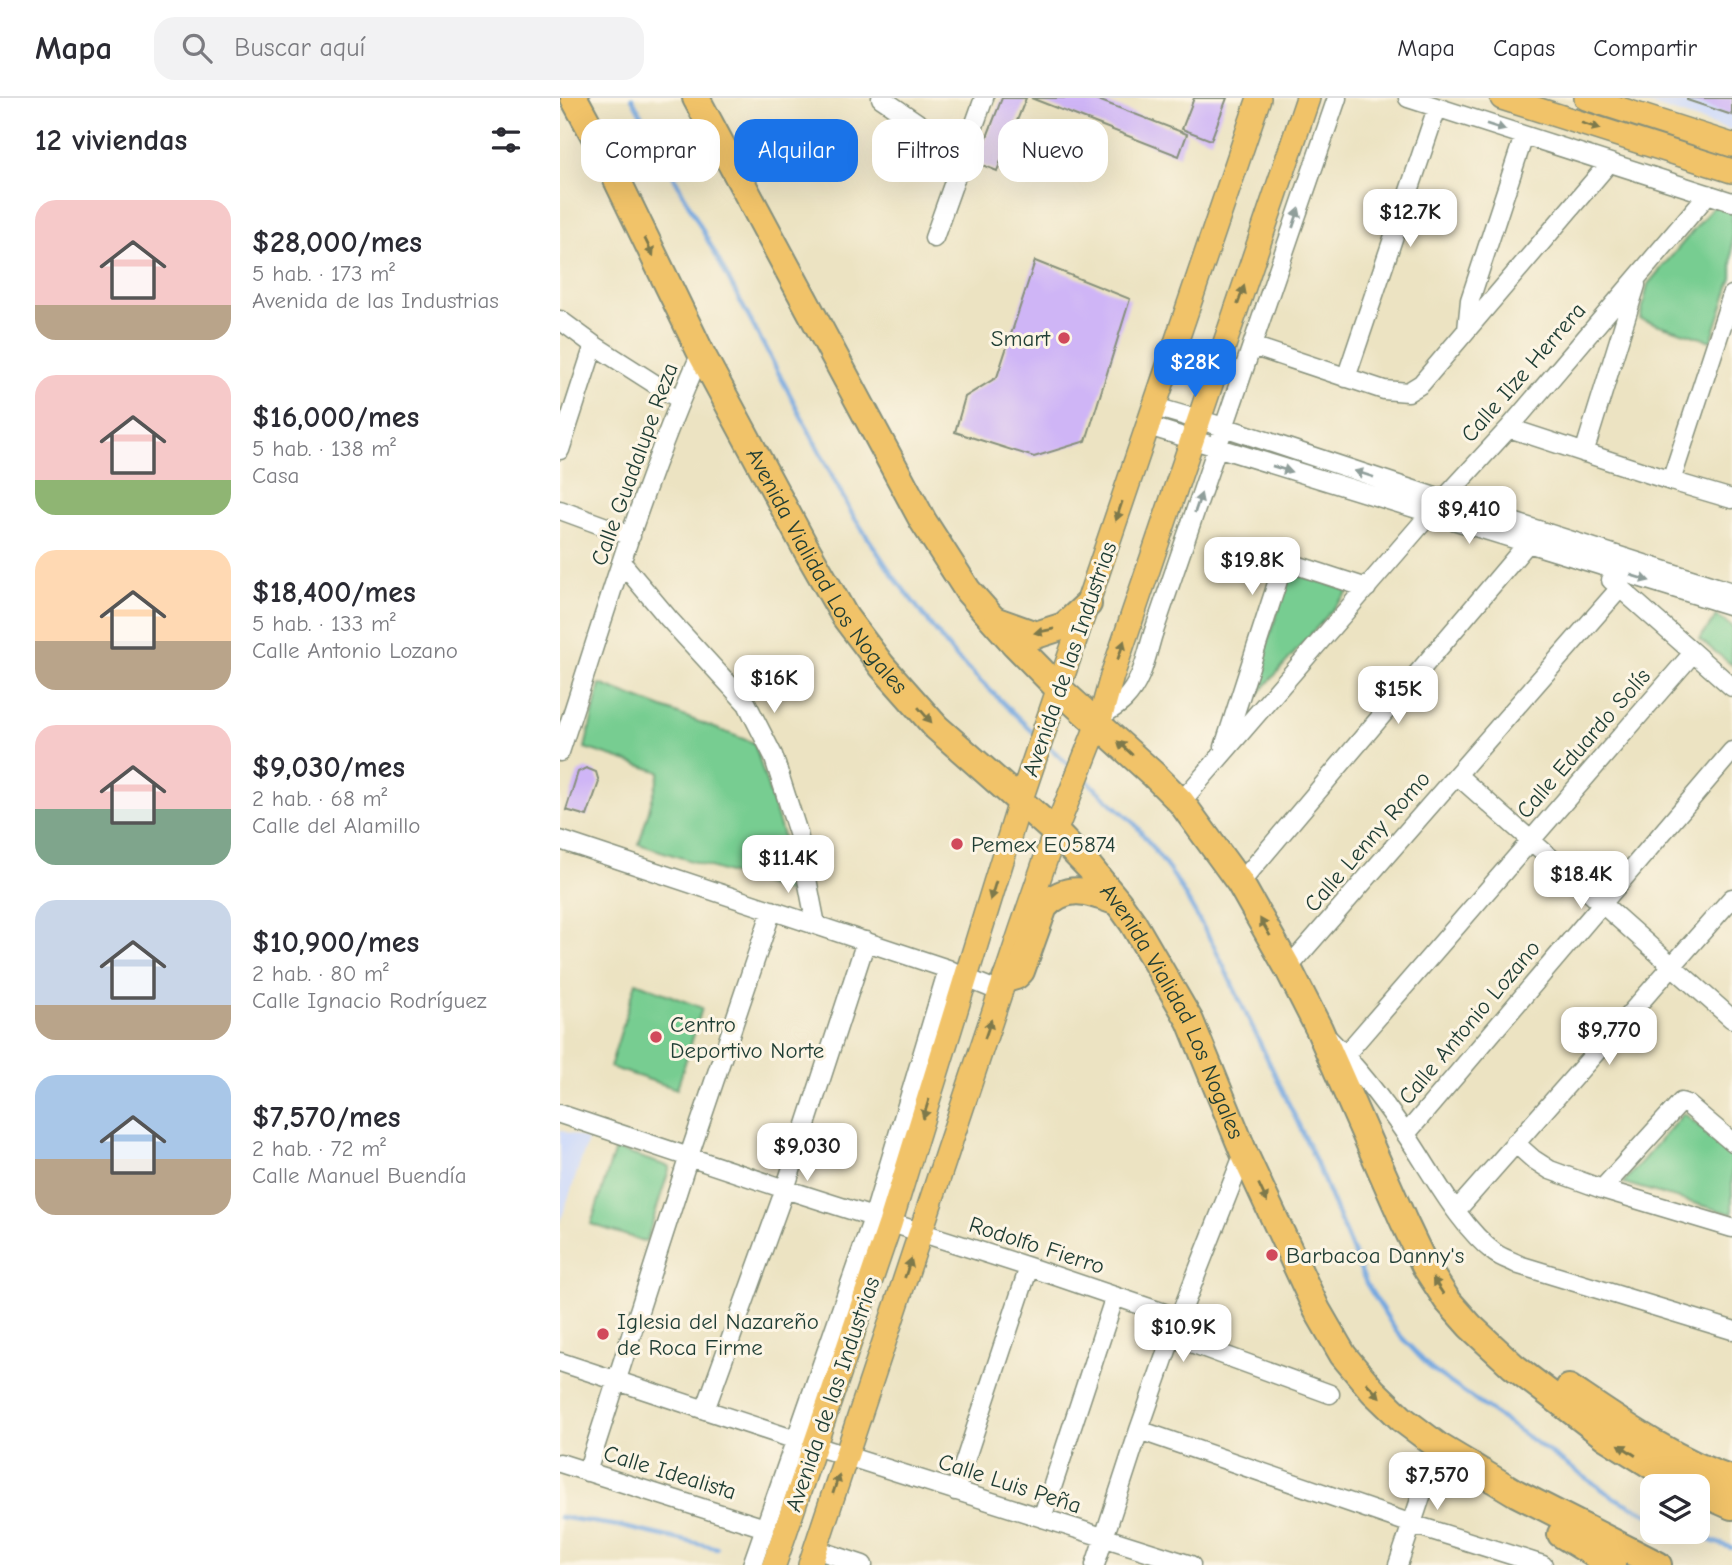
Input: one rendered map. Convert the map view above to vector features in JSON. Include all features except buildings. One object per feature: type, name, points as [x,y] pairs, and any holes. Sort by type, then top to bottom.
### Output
[{"type":"highway","points":[[562,98],[632,213]]},
{"type":"highway","name":"Avenida Vialidad Los Nogales","points":[[574,98],[607,159],[701,354],[803,545],[845,617],[881,666],[936,727],[1055,832],[1090,868],[1133,923],[1190,1021],[1244,1153],[1317,1311],[1343,1355],[1373,1391],[1402,1419],[1438,1446],[1516,1493],[1658,1565]]},
{"type":"highway","points":[[696,98],[923,521],[968,591],[1059,689],[1100,720],[1181,802],[1240,883],[1319,1029],[1425,1266],[1447,1300],[1470,1326],[1513,1366],[1595,1429],[1666,1474]]},
{"type":"highway","points":[[993,620],[1036,635],[1064,626],[1088,604]]},
{"type":"highway","points":[[1003,985],[1021,971],[1044,907],[1050,900],[1062,893],[1074,891],[1090,892],[1118,902]]},
{"type":"highway","points":[[1470,1326],[1500,1340],[1667,1451],[1732,1480]]},
{"type":"highway","points":[[1516,1493],[1532,1513],[1554,1530],[1612,1565]]},
{"type":"highway","points":[[1710,1497],[1732,1506]]},
{"type":"main road","name":"Avenida de las Industrias","points":[[774,1565],[805,1443],[881,1221],[957,973],[1020,802],[1259,98]]},
{"type":"main road","name":"Avenida de las Industrias","points":[[824,1559],[845,1456],[1055,832],[1100,720],[1112,676],[1308,98]]},
{"type":"main road","points":[[1502,98],[1732,171]]},
{"type":"main road","points":[[1586,98],[1732,145]]},
{"type":"street","points":[[881,98],[912,119]]},
{"type":"street","points":[[977,119],[984,98]]},
{"type":"street","points":[[1100,720],[1123,701],[1141,675],[1337,98]]},
{"type":"street","points":[[1408,98],[1732,202]]},
{"type":"street","points":[[1346,378],[1437,108]]},
{"type":"street","points":[[1467,330],[1470,300],[1524,136]]},
{"type":"street","points":[[1252,346],[1384,390],[1408,391],[1420,384],[1609,163]]},
{"type":"street","points":[[934,238],[954,182]]},
{"type":"street","name":"Calle Ilze Herrera","points":[[1181,802],[1430,514],[1508,428],[1708,194]]},
{"type":"street","points":[[1584,453],[1639,276]]},
{"type":"street","points":[[1671,481],[1732,295]]},
{"type":"street","points":[[560,320],[680,400]]},
{"type":"street","points":[[560,450],[594,345]]},
{"type":"street","name":"Calle Guadalupe Reza","points":[[560,752],[631,536],[680,400],[701,354]]},
{"type":"street","points":[[1151,417],[1195,430],[1224,427],[1732,592]]},
{"type":"street","points":[[1508,428],[1732,499]]},
{"type":"street","points":[[1195,430],[1217,448],[1732,606]]},
{"type":"street","points":[[560,510],[631,536]]},
{"type":"street","points":[[1240,883],[1527,544]]},
{"type":"street","points":[[622,563],[747,704],[774,755],[798,833],[816,925]]},
{"type":"street","points":[[1222,753],[1285,563],[1367,588]]},
{"type":"street","points":[[1593,564],[1732,687]]},
{"type":"street","name":"Calle Lenny Romo","points":[[1288,968],[1620,588]]},
{"type":"street","name":"Calle Eduardo Solís","points":[[1345,1055],[1693,653]]},
{"type":"street","name":"Calle Antonio Lozano","points":[[1406,1133],[1732,751]]},
{"type":"street","points":[[1457,775],[1732,1018]]},
{"type":"street","points":[[560,840],[957,973],[1003,985]]},
{"type":"street","points":[[1457,1211],[1672,966],[1729,906]]},
{"type":"street","points":[[587,1472],[772,910]]},
{"type":"street","points":[[705,1410],[785,1189],[866,942]]},
{"type":"street","points":[[1319,1029],[1345,1055],[1406,1133],[1477,1237],[1496,1254],[1520,1265],[1732,1330]]},
{"type":"street","points":[[1602,1189],[1681,1102],[1688,1104],[1732,1142]]},
{"type":"street","points":[[560,1114],[920,1233]]},
{"type":"street","points":[[1515,1143],[1550,1170],[1602,1189],[1732,1228]]},
{"type":"street","points":[[1095,1565],[1172,1336],[1244,1153]]},
{"type":"street","name":"Rodolfo Fierro","points":[[920,1233],[1179,1318]]},
{"type":"street","points":[[955,1491],[1029,1267]]},
{"type":"street","points":[[1042,1518],[1115,1296]]},
{"type":"street","points":[[1172,1336],[1330,1394]]},
{"type":"street","name":"Calle Luis Peña","points":[[560,1362],[845,1456],[1191,1565]]},
{"type":"street","points":[[1139,1430],[1412,1524],[1543,1565]]},
{"type":"street","name":"Avenida de las Industrias","points":[[752,1565],[765,1528],[805,1443]]},
{"type":"street","points":[[1398,1565],[1438,1446]]},
{"type":"street","name":"Calle Idealista","points":[[560,1463],[765,1528]]},
{"type":"street","points":[[824,1559],[863,1565]]},
{"type":"shaded area","points":[[1630,98],[1732,98],[1732,131]]},
{"type":"shaded area","points":[[560,1130],[588,1140],[560,1223]]},
{"type":"green space","points":[[1720,204],[1732,207],[1732,278],[1711,341],[1640,319],[1648,284],[1713,207]]},
{"type":"green space","points":[[1291,572],[1349,591],[1245,709]]},
{"type":"green space","points":[[1717,616],[1732,627],[1732,665],[1699,639]]},
{"type":"green space","points":[[600,684],[754,743],[802,897],[639,844],[660,772],[585,748]]},
{"type":"green space","name":"Centro Deportivo Norte","points":[[636,982],[702,1008],[677,1089],[610,1067]]},
{"type":"green space","points":[[1684,1113],[1732,1155],[1732,1214],[1623,1183]]},
{"type":"green space","points":[[615,1149],[670,1167],[646,1242],[591,1224]]},
{"type":"waterway","points":[[632,98],[852,514],[894,577],[954,655],[1036,735]]},
{"type":"waterway","points":[[1047,745],[1072,768]]},
{"type":"waterway","points":[[1084,778],[1135,824],[1175,878],[1214,946],[1313,1155],[1366,1283],[1396,1331],[1431,1369],[1613,1497],[1640,1510]]},
{"type":"waterway","points":[[560,1517],[619,1526],[717,1548]]},
{"type":"waterway","points":[[1710,1540],[1732,1548]]},
{"type":"place","name":"Smart","points":[[1064,338]]},
{"type":"place","name":"Pemex E05874","points":[[957,844]]},
{"type":"place","name":"Centro Deportivo Norte","points":[[656,1037]]},
{"type":"place","name":"Barbacoa Danny's","points":[[1272,1255]]},
{"type":"place","name":"Iglesia del Nazareño de Roca Firme","points":[[603,1334]]}]
